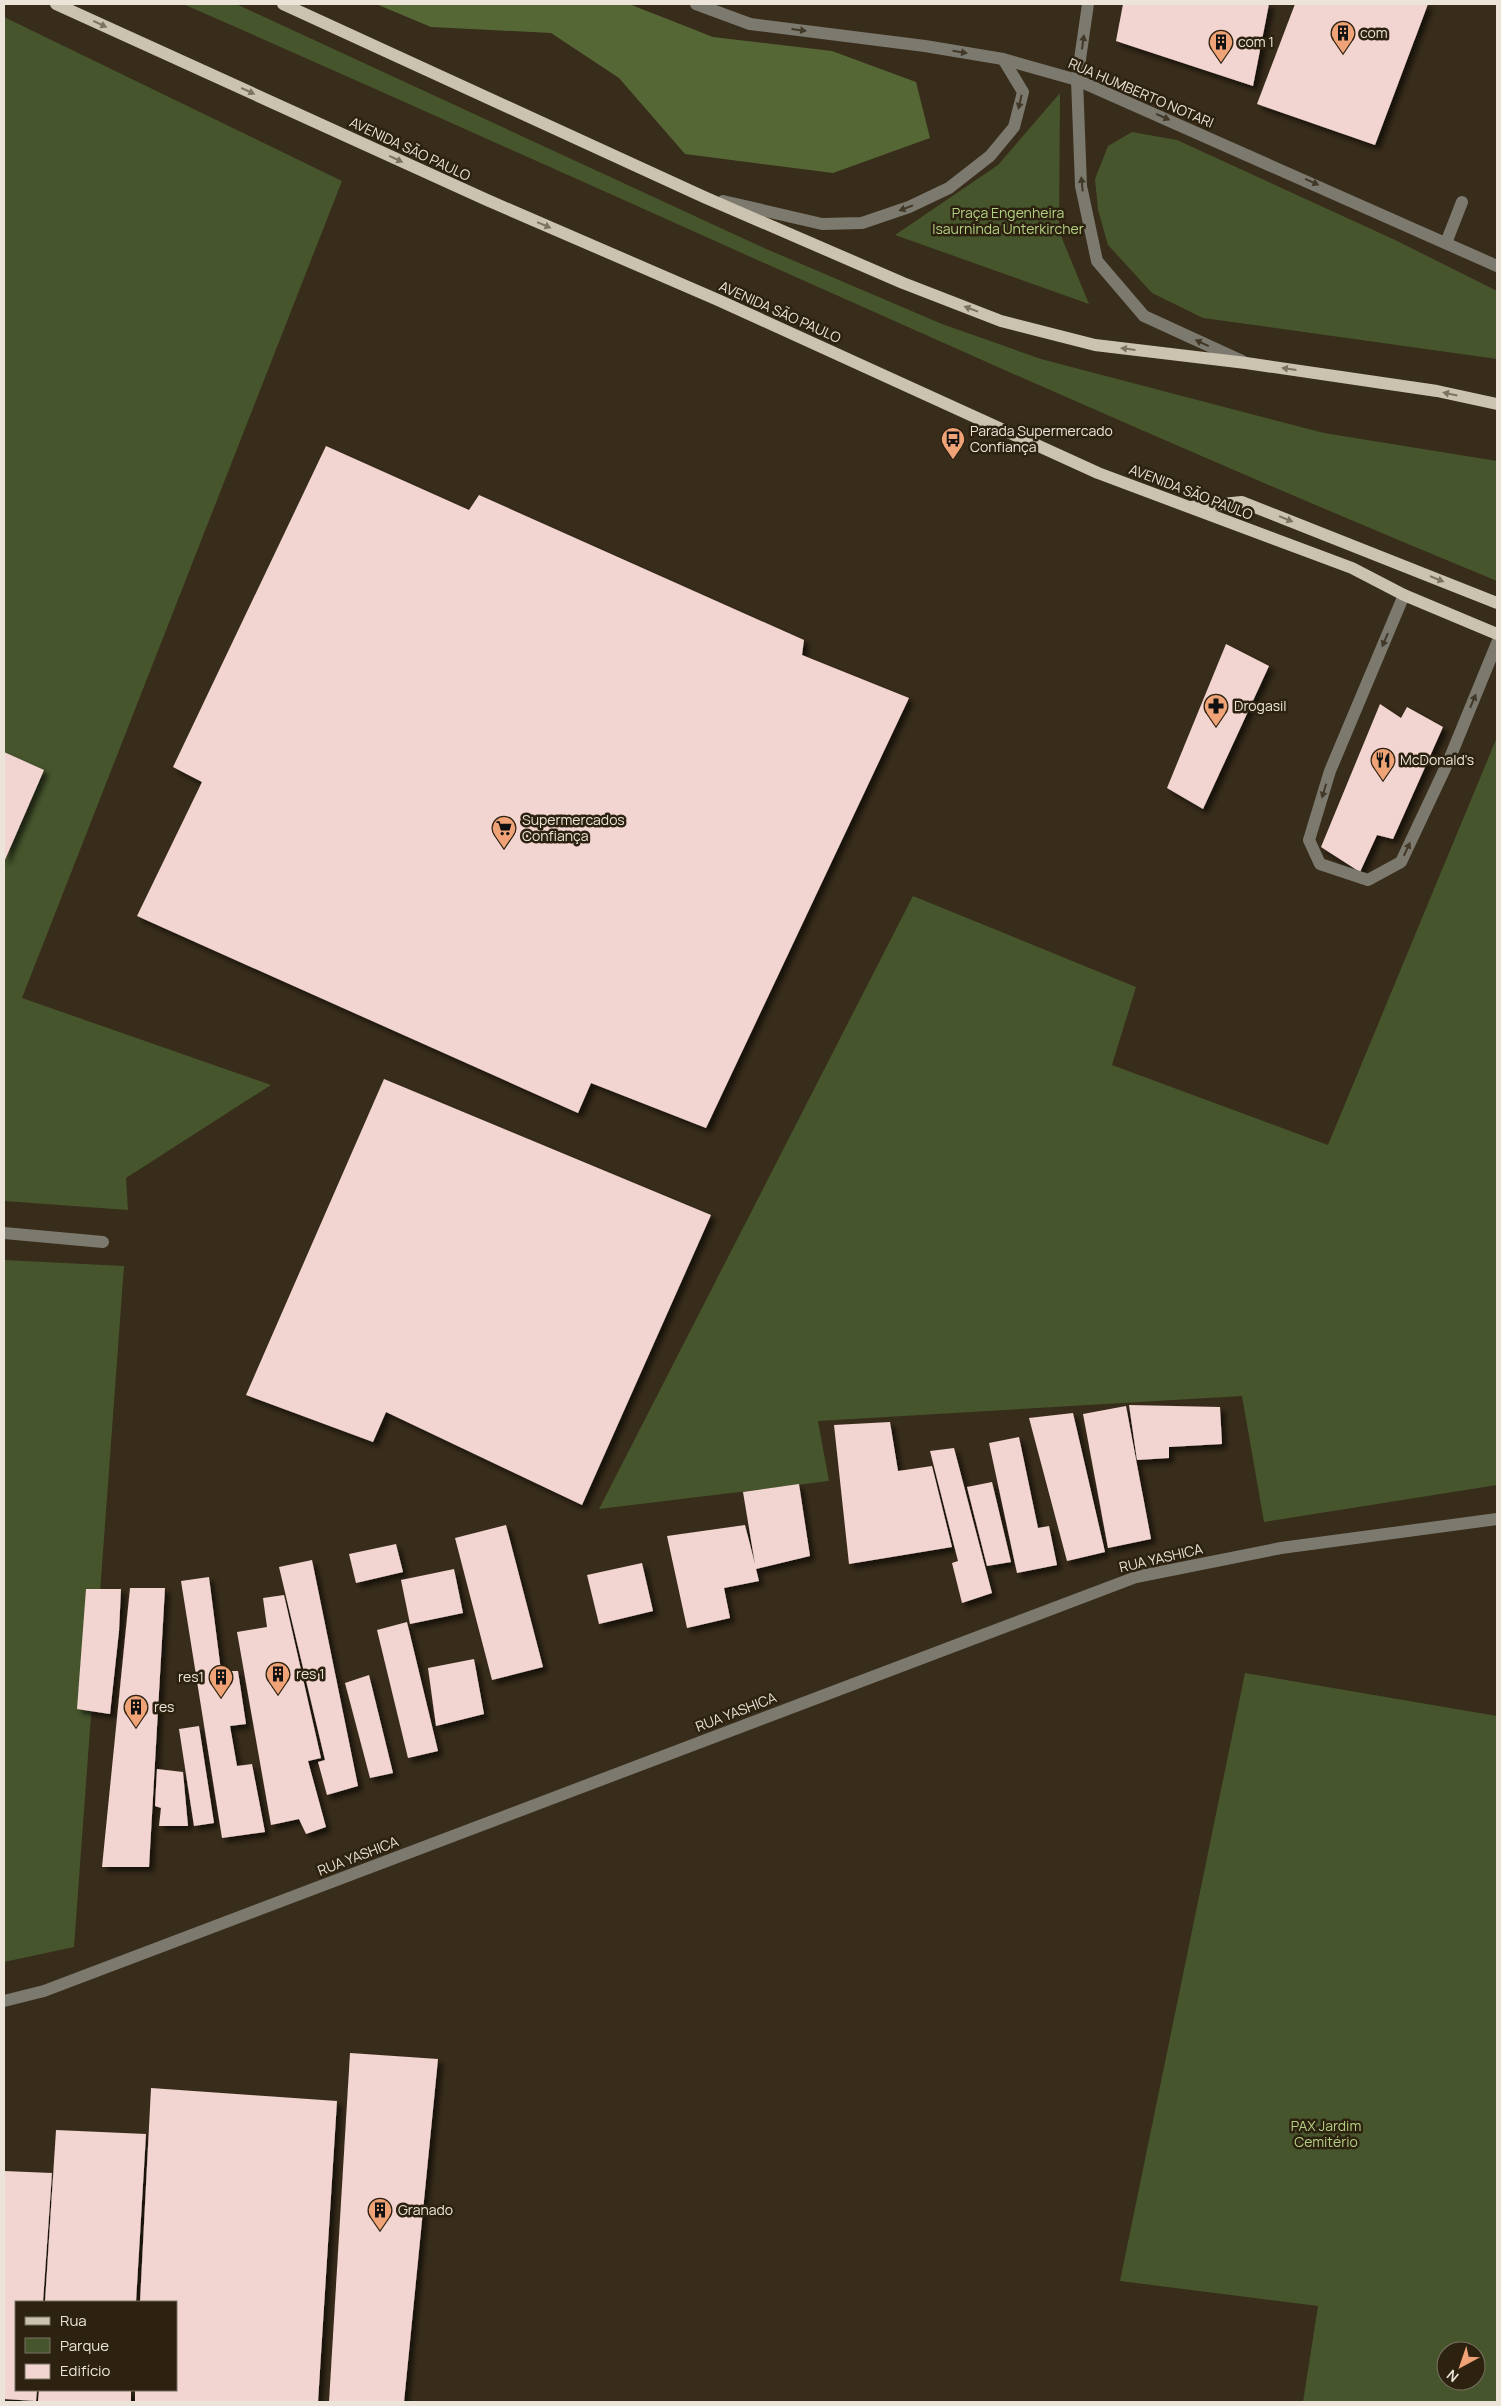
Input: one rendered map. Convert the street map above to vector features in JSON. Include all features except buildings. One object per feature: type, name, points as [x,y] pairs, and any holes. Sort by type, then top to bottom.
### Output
[{"type":"main road","name":"AVENIDA SÃO PAULO","points":[[56,4],[486,200],[718,300],[1098,473],[1352,568],[1404,595],[1497,634]]},
{"type":"main road","points":[[283,4],[704,197],[903,283],[1001,320],[1095,345],[1246,363],[1437,391],[1497,404]]},
{"type":"main road","points":[[1188,507],[1242,502],[1497,603]]},
{"type":"street","name":"RUA HUMBERTO NOTARI","points":[[696,4],[750,24],[925,46],[1003,59],[1077,80],[1497,266]]},
{"type":"street","points":[[1088,4],[1077,80],[1081,186],[1097,261],[1144,316],[1246,363]]},
{"type":"street","points":[[704,197],[822,224],[862,223],[909,207],[949,188],[990,156],[1014,127],[1023,92],[1003,59]]},
{"type":"street","points":[[1446,243],[1462,202]]},
{"type":"street","points":[[1404,595],[1330,771],[1309,840],[1320,864],[1368,880],[1401,862],[1448,760],[1497,643]]},
{"type":"street","points":[[4,1233],[103,1242]]},
{"type":"street","name":"RUA YASHICA","points":[[4,2001],[44,1991],[1136,1577],[1281,1548],[1497,1519]]},
{"type":"green space","points":[[183,4],[236,4],[764,248],[942,324],[1041,359],[1324,433],[1497,461],[1497,581],[1332,512],[1002,369]]},
{"type":"green space","points":[[376,4],[629,4],[713,37],[832,51],[916,82],[930,138],[833,173],[685,154],[619,78],[551,33],[431,27]]},
{"type":"green space","points":[[4,17],[342,181],[22,998],[271,1085],[126,1178],[128,1210],[4,1201]]},
{"type":"green space","name":"Praça Engenheira Isaurninda Unterkircher","points":[[1060,93],[1059,231],[1089,304],[895,235],[998,165]]},
{"type":"green space","points":[[1132,132],[1177,140],[1393,239],[1497,291],[1497,359],[1203,318],[1152,293],[1108,245],[1098,210],[1095,179],[1108,146]]},
{"type":"green space","points":[[1497,737],[1497,1485],[1264,1522],[1242,1396],[818,1421],[829,1481],[599,1509],[913,896],[1136,987],[1112,1065],[1328,1145]]},
{"type":"green space","points":[[4,1260],[124,1266],[74,1947],[4,1962]]},
{"type":"green space","name":"PAX Jardim Cemitério","points":[[1245,1673],[1497,1716],[1497,2402],[1303,2402],[1318,2306],[1120,2281]]},
{"type":"place","name":"com","points":[[1343,54]]},
{"type":"place","name":"com 1","points":[[1221,63]]},
{"type":"place","name":"Parada Supermercado Confiança","points":[[953,460]]},
{"type":"place","name":"Drogasil","points":[[1216,727]]},
{"type":"place","name":"McDonald's","points":[[1383,781]]},
{"type":"place","name":"Supermercados Confiança","points":[[504,849]]},
{"type":"place","name":"res 1","points":[[278,1695]]},
{"type":"place","name":"res1","points":[[221,1698]]},
{"type":"place","name":"res","points":[[136,1728]]},
{"type":"place","name":"Granado","points":[[380,2231]]}]
